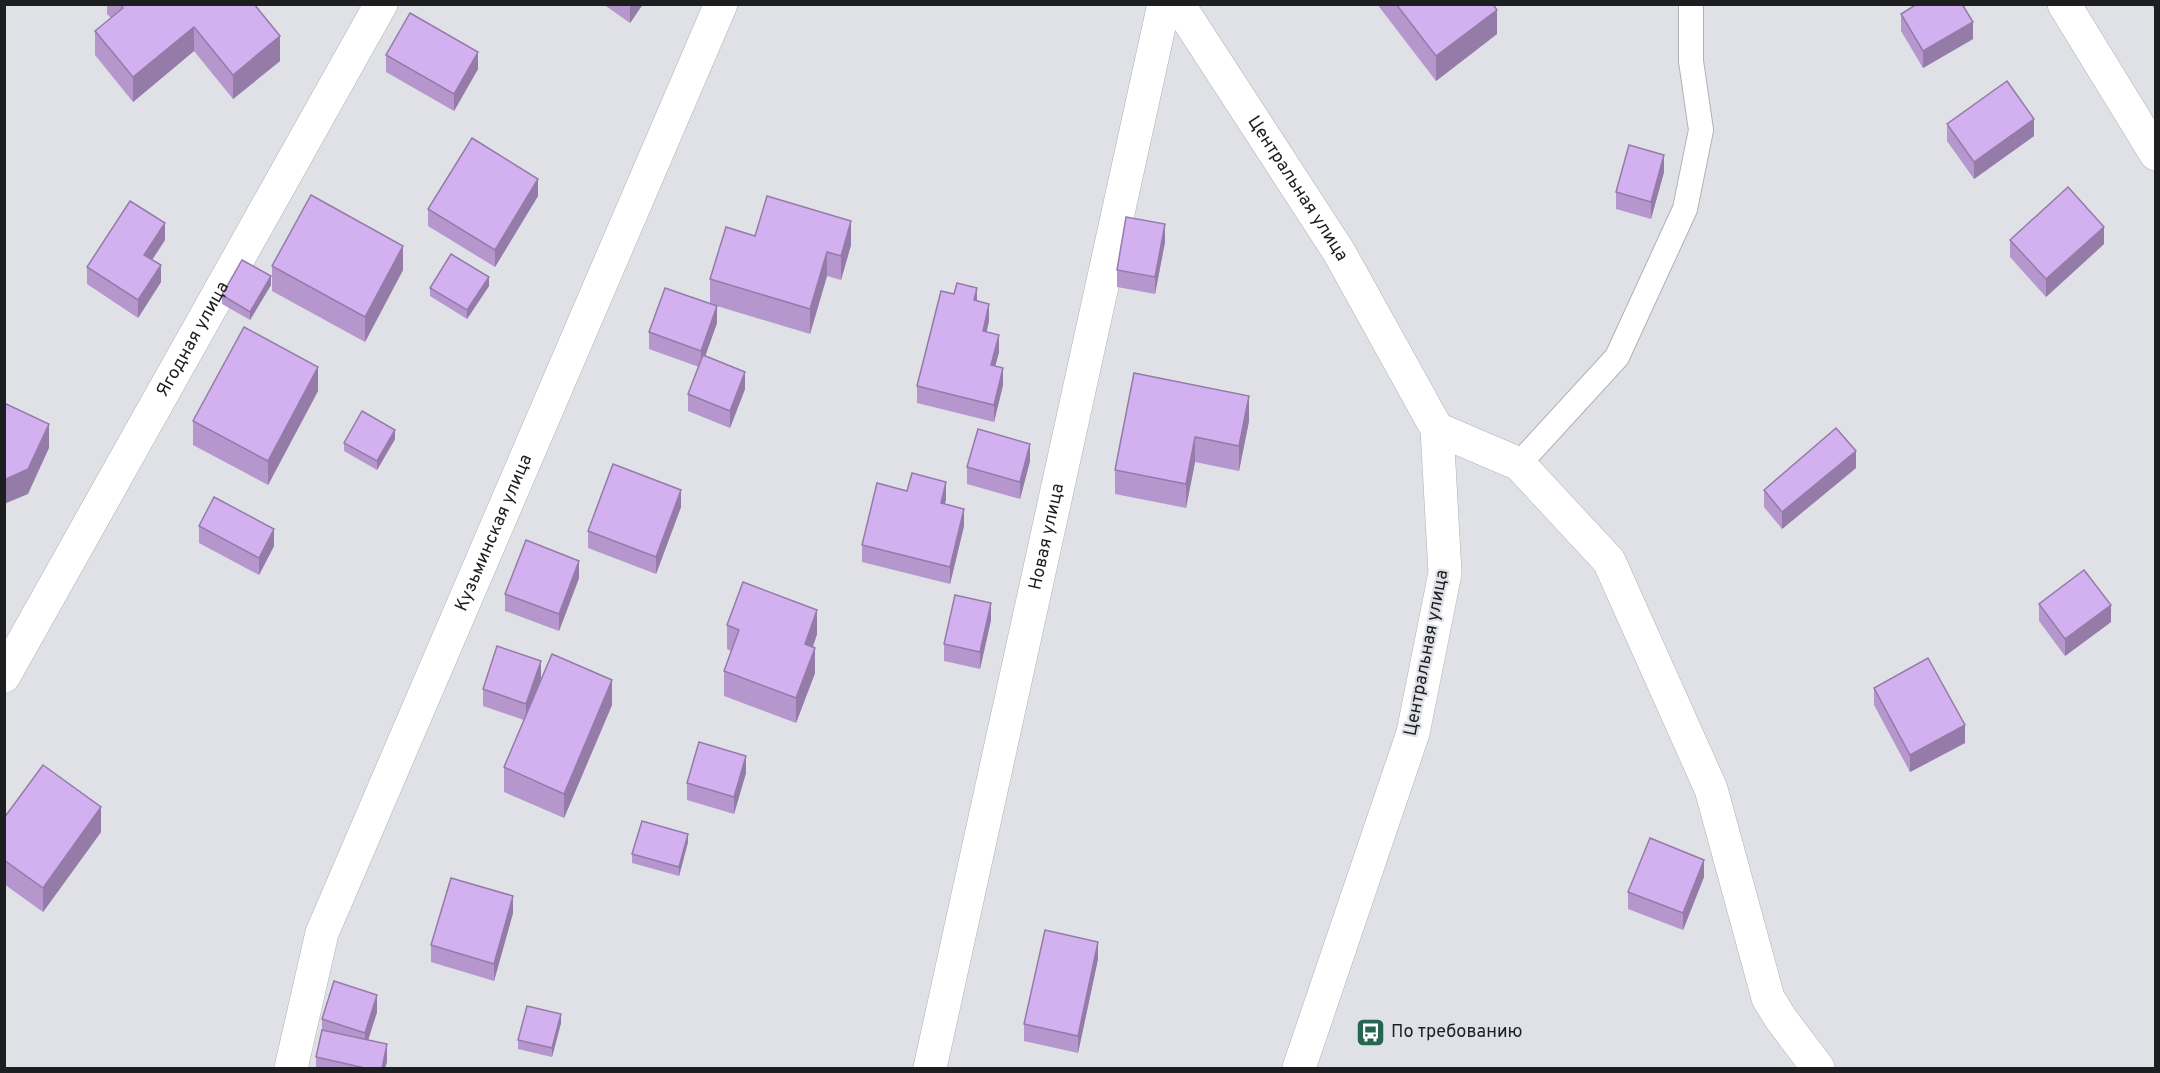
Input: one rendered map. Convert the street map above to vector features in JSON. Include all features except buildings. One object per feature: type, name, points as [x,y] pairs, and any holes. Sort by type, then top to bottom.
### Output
[{"type":"street","name":"Ягодная улица","points":[[4,676],[381,4]]},
{"type":"street","name":"Кузьминская улица","points":[[291,1068],[322,933],[721,4]]},
{"type":"street","name":"Новая улица","points":[[930,1068],[1164,4]]},
{"type":"street","name":"Центральная улица","points":[[1178,4],[1338,252],[1437,429],[1445,573],[1413,733],[1299,1068]]},
{"type":"street","points":[[2064,4],[2156,154]]},
{"type":"street","points":[[1437,429],[1519,464],[1609,561],[1711,789],[1768,998],[1818,1068]]},
{"type":"lane","points":[[1519,464],[1617,357],[1685,209],[1701,130],[1691,61],[1691,4]]},
{"type":"place","name":"По требованию","points":[[1370,1032]]}]
